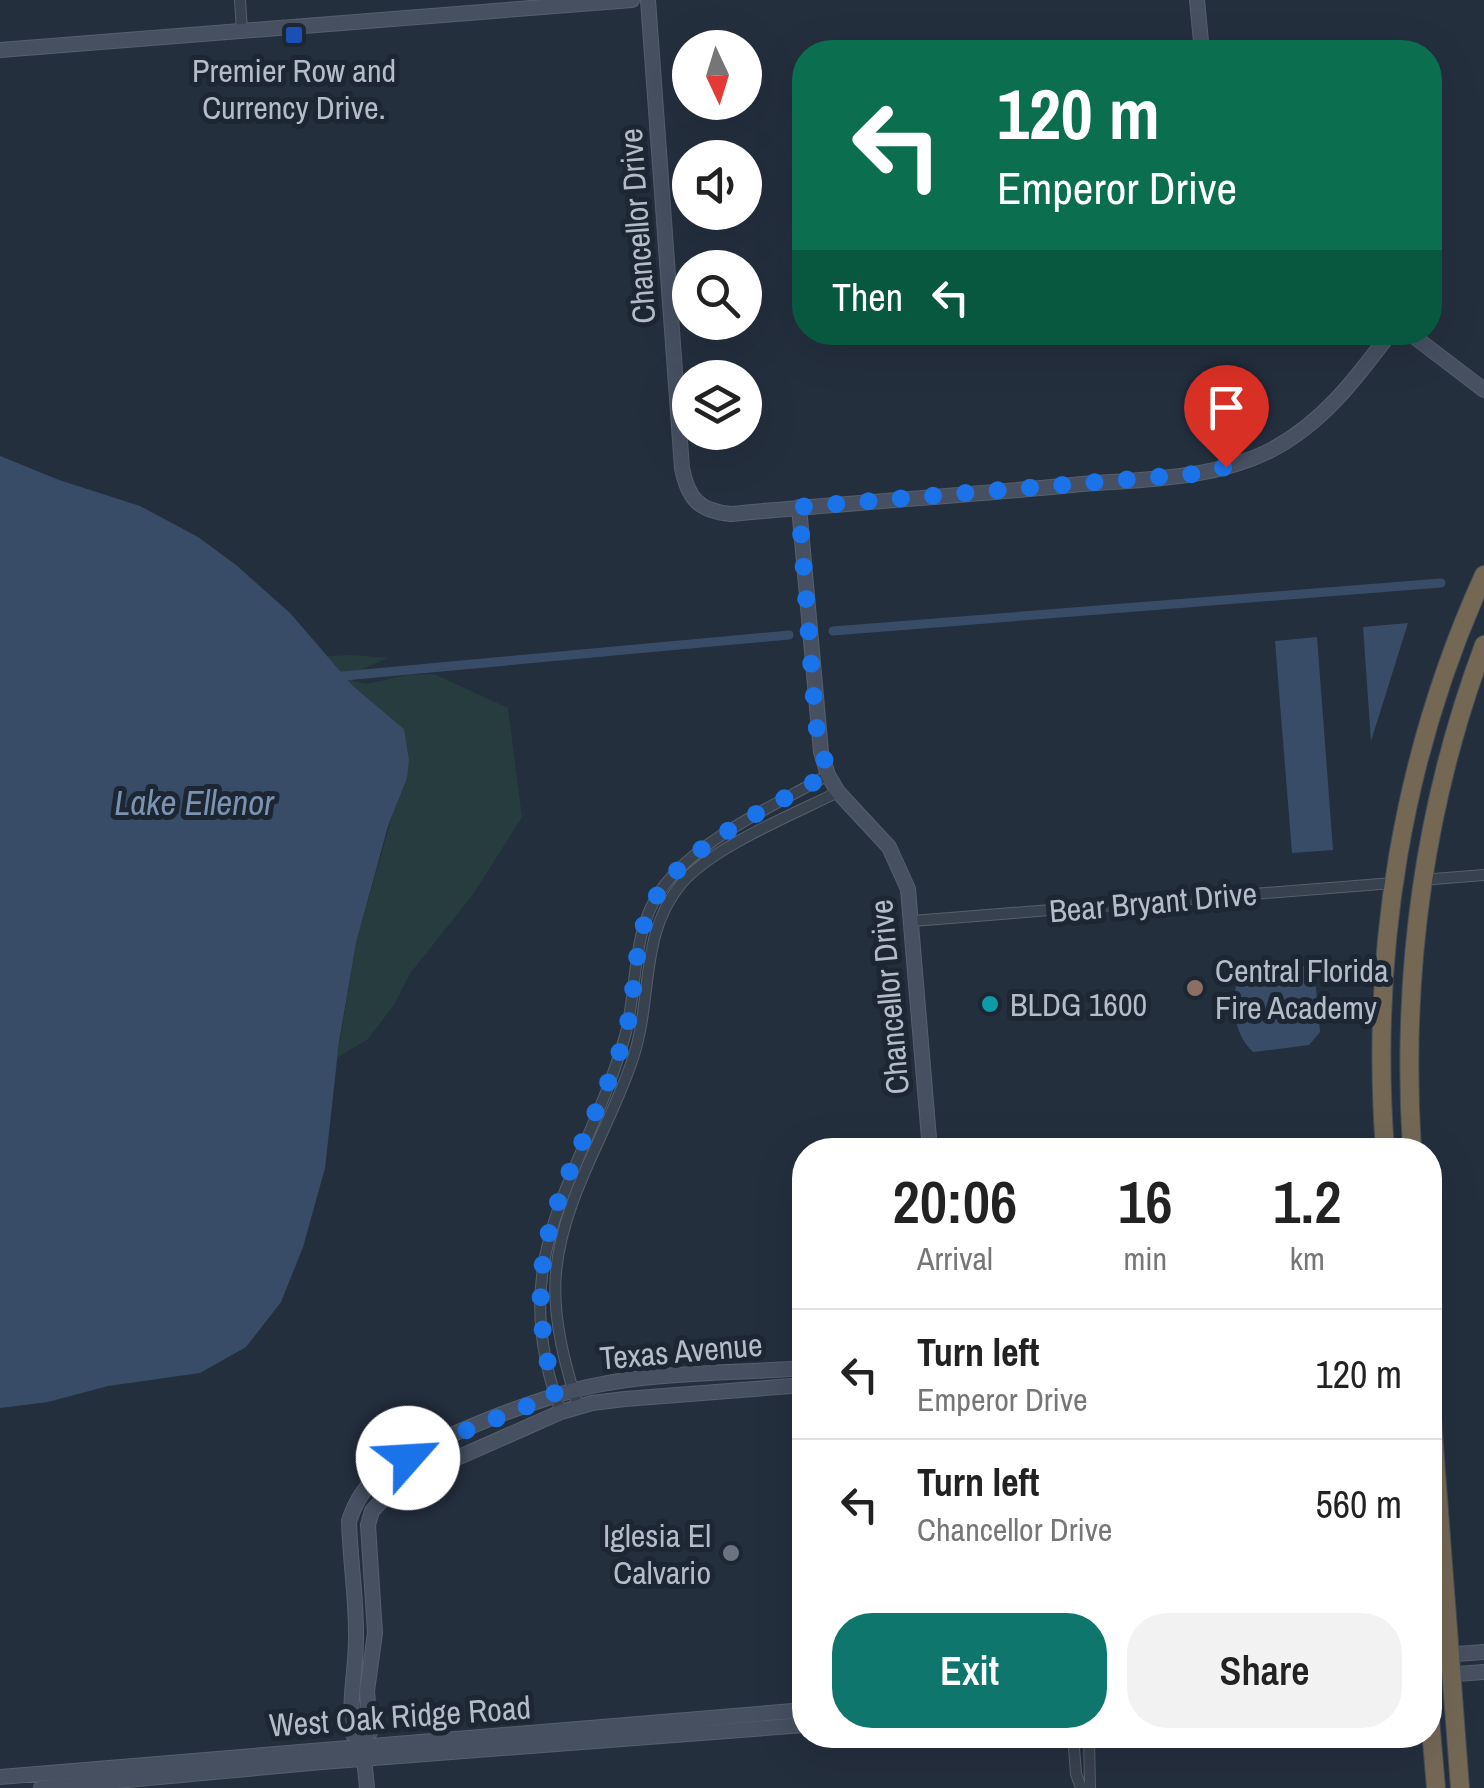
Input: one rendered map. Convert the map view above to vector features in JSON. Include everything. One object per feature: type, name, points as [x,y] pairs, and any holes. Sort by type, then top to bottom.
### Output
[{"type":"highway","points":[[1386,1138],[1381,1028],[1384,969],[1403,826],[1434,704],[1484,575]]},
{"type":"highway","points":[[1411,1138],[1408,1056],[1414,934],[1421,880],[1446,762],[1484,645]]},
{"type":"highway","points":[[1403,826],[1408,856],[1421,880]]},
{"type":"highway","points":[[1394,882],[1407,905],[1414,934]]},
{"type":"highway","points":[[1442,1658],[1451,1674],[1460,1788]]},
{"type":"highway","points":[[1433,1748],[1436,1788]]},
{"type":"street","points":[[240,0],[242,30]]},
{"type":"street","points":[[0,50],[632,0]]},
{"type":"street","name":"Chancellor Drive","points":[[648,0],[686,490],[697,504],[711,512],[731,514],[799,507],[816,725],[828,774],[838,792],[882,838],[901,867],[912,921],[929,1138]]},
{"type":"street","points":[[1196,0],[1201,40]]},
{"type":"street","points":[[799,507],[1193,474],[1236,464],[1274,449],[1308,426],[1336,401],[1381,345]]},
{"type":"street","points":[[1425,345],[1484,390]]},
{"type":"street","points":[[561,1412],[541,1319],[544,1260],[552,1220],[625,1036],[647,913],[674,873],[694,855],[828,774]]},
{"type":"street","points":[[578,1407],[556,1309],[559,1248],[633,1058],[656,927],[682,882],[704,863],[838,792]]},
{"type":"street","points":[[1421,880],[1484,875]]},
{"type":"street","name":"Bear Bryant Drive","points":[[912,921],[1394,882]]},
{"type":"street","name":"Texas Avenue","points":[[363,1748],[353,1734],[350,1692],[356,1622],[349,1522],[363,1492],[386,1469],[442,1440],[573,1390],[623,1382],[792,1369]]},
{"type":"street","points":[[623,1382],[625,1399]]},
{"type":"street","name":"Texas Avenue","points":[[367,1788],[363,1748],[370,1732],[367,1691],[374,1657],[374,1621],[367,1542],[372,1510],[396,1485],[578,1407],[625,1399],[792,1386]]},
{"type":"street","points":[[442,1440],[452,1458]]},
{"type":"street","points":[[386,1469],[396,1485]]},
{"type":"street","points":[[349,1544],[367,1542]]},
{"type":"street","points":[[356,1622],[374,1621]]},
{"type":"street","points":[[1442,1655],[1484,1652]]},
{"type":"street","points":[[1442,1675],[1484,1672]]},
{"type":"street","points":[[350,1692],[367,1691]]},
{"type":"street","name":"West Oak Ridge Road","points":[[0,1780],[792,1711]]},
{"type":"street","points":[[618,1740],[622,1732],[640,1730],[647,1723]]},
{"type":"street","name":"West Oak Ridge Road","points":[[41,1788],[164,1777],[363,1748],[618,1740],[792,1726]]},
{"type":"street","points":[[1075,1748],[1081,1788]]},
{"type":"street","points":[[1090,1748],[1090,1788]]},
{"type":"street","points":[[164,1777],[168,1769],[216,1765],[226,1758]]},
{"type":"green space","points":[[327,656],[388,658],[354,673],[353,681],[366,684],[434,674],[508,708],[522,817],[474,893],[409,975],[394,1005],[368,1039],[337,1058],[356,943],[395,806],[404,729],[353,686]]},
{"type":"water","name":"Lake Ellenor","points":[[0,456],[140,506],[198,537],[236,565],[290,613],[353,686],[404,729],[409,760],[407,778],[388,826],[356,943],[339,1042],[325,1168],[303,1247],[281,1302],[246,1347],[200,1373],[108,1386],[48,1402],[0,1408]]},
{"type":"water","points":[[1408,623],[1371,741],[1363,627]]},
{"type":"water","points":[[1317,637],[1333,850],[1292,853],[1275,641]]},
{"type":"water","points":[[1306,966],[1316,988],[1320,1032],[1309,1045],[1253,1052],[1241,1036],[1236,1018],[1237,980]]},
{"type":"waterway","points":[[833,631],[1441,583]]},
{"type":"waterway","points":[[332,677],[789,635]]},
{"type":"place","name":"Premier Row and Currency Drive.","points":[[294,35]]},
{"type":"place","name":"Central Florida Fire Academy","points":[[1195,988]]},
{"type":"place","name":"BLDG 1600","points":[[990,1004]]},
{"type":"place","name":"Iglesia El Calvario","points":[[731,1553]]},
{"type":"route","points":[[408,1458],[442,1440],[555,1395],[541,1319],[544,1260],[552,1220],[625,1036],[647,913],[674,873],[694,855],[828,774],[816,725],[799,507],[1008,492],[1193,474],[1226,467]]}]
